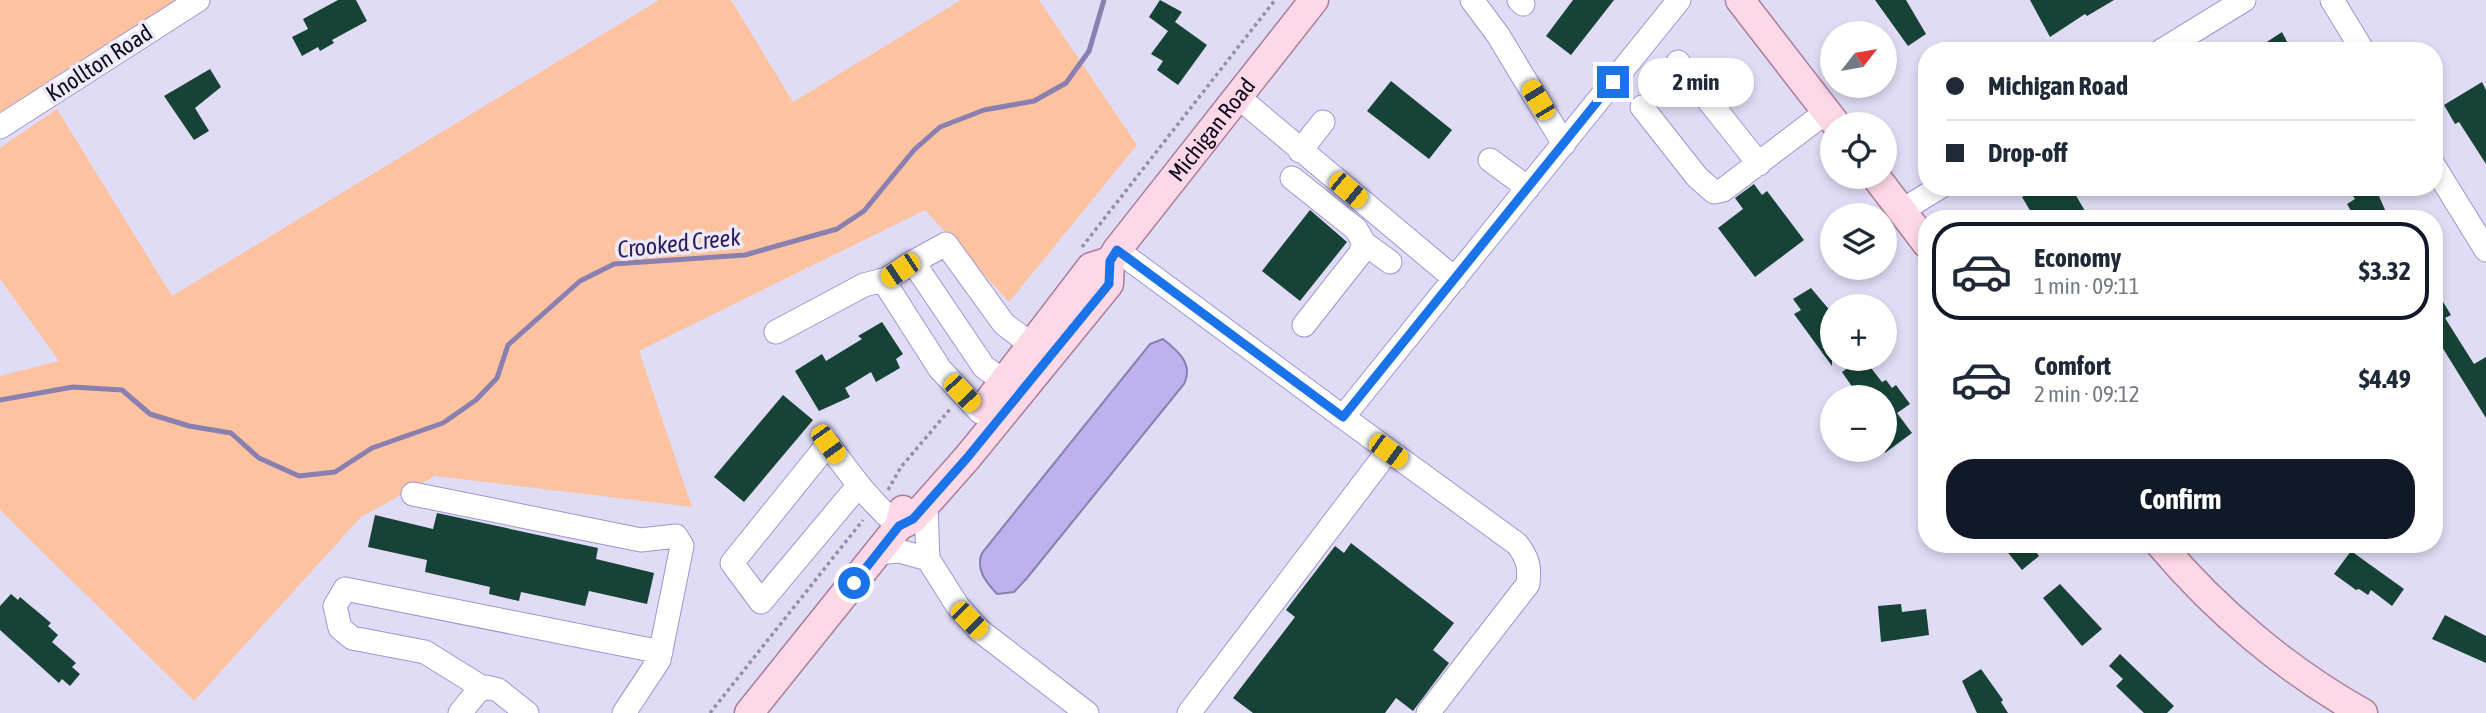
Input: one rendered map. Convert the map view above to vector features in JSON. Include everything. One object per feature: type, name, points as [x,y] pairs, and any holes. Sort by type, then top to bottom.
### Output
[{"type":"main road","name":"Michigan Road","points":[[749,713],[899,526],[903,508],[1091,267],[1113,256],[1314,0]]},
{"type":"main road","points":[[1740,0],[1826,112]]},
{"type":"main road","points":[[1885,189],[1918,233]]},
{"type":"main road","name":"Michigan Road","points":[[899,526],[913,519],[1109,284],[1113,256]]},
{"type":"main road","points":[[2168,553],[2255,638],[2353,711]]},
{"type":"street","name":"Knollton Road","points":[[0,127],[198,0]]},
{"type":"street","points":[[1472,0],[1498,35],[1564,144]]},
{"type":"street","points":[[1343,417],[1679,0]]},
{"type":"street","points":[[2176,42],[2244,0]]},
{"type":"street","points":[[2332,0],[2358,42]]},
{"type":"street","points":[[1678,62],[1759,164]]},
{"type":"street","points":[[1237,96],[1455,279]]},
{"type":"street","points":[[1642,107],[1697,177],[1714,192],[1723,190],[1820,125]]},
{"type":"street","points":[[1300,151],[1324,122]]},
{"type":"street","points":[[1490,160],[1528,188]]},
{"type":"street","points":[[1292,178],[1356,229],[1364,243],[1390,262]]},
{"type":"street","points":[[2443,181],[2486,250]]},
{"type":"street","points":[[1901,211],[1925,196]]},
{"type":"street","points":[[1304,325],[1360,254],[1364,243]]},
{"type":"street","points":[[776,332],[864,285],[883,280],[946,244],[1004,324],[1032,345]]},
{"type":"street","points":[[1113,256],[1343,417],[1517,544],[1527,556],[1530,570],[1528,584],[1428,713]]},
{"type":"street","points":[[913,262],[984,367],[1004,381]]},
{"type":"street","points":[[883,280],[940,369],[980,412]]},
{"type":"street","points":[[859,485],[761,602],[732,563],[828,444],[859,485],[874,506],[899,526]]},
{"type":"street","points":[[1197,710],[1388,451]]},
{"type":"street","points":[[413,494],[641,540],[676,536],[682,546],[659,660],[624,713]]},
{"type":"street","points":[[926,504],[928,559],[957,605],[979,630],[1087,713]]},
{"type":"street","points":[[878,553],[899,551],[928,559]]},
{"type":"street","points":[[527,713],[498,690],[483,688],[425,652],[352,638],[340,628],[335,606],[345,589],[661,652]]},
{"type":"street","points":[[460,713],[483,688]]},
{"type":"shaded area","points":[[0,0],[198,0],[0,127]]},
{"type":"shaded area","points":[[659,0],[731,0],[793,102],[961,0],[1039,0],[1137,145],[1009,302],[925,210],[639,351],[692,507],[435,476],[361,517],[194,701],[0,510],[0,376],[59,361],[0,279],[0,148],[57,109],[172,296]]},
{"type":"shaded area","points":[[1163,339],[1179,353],[1186,364],[1187,377],[1184,384],[1027,578],[1014,592],[997,594],[981,570],[982,553],[1150,344]]},
{"type":"building","points":[[338,0],[356,0],[367,21],[332,40],[334,43],[320,51],[318,47],[302,56],[292,37],[308,29],[303,19]]},
{"type":"building","points":[[1160,0],[1182,12],[1175,22],[1207,45],[1178,85],[1157,70],[1163,61],[1151,54],[1168,31],[1149,17]]},
{"type":"building","points":[[1573,0],[1614,0],[1571,55],[1546,36]]},
{"type":"building","points":[[1875,0],[1906,0],[1926,34],[1908,46],[1897,31],[1897,21],[1890,21]]},
{"type":"building","points":[[2030,0],[2114,0],[2087,16],[2085,14],[2050,37]]},
{"type":"building","points":[[2282,32],[2287,42],[2267,42]]},
{"type":"building","points":[[210,69],[221,87],[195,108],[209,131],[194,140],[164,96]]},
{"type":"building","points":[[1391,81],[1452,130],[1429,159],[1367,111]]},
{"type":"building","points":[[2482,82],[2486,90],[2486,164],[2459,122],[2455,124],[2444,105]]},
{"type":"building","points":[[1754,184],[1762,195],[1767,191],[1804,240],[1755,277],[1718,228],[1743,209],[1735,198]]},
{"type":"building","points":[[2076,196],[2084,210],[2030,210],[2022,197]]},
{"type":"building","points":[[2353,196],[2379,196],[2385,210],[2350,210],[2347,204],[2355,199]]},
{"type":"building","points":[[1310,210],[1347,242],[1300,301],[1262,271]]},
{"type":"building","points":[[1811,288],[1820,299],[1820,350],[1794,314],[1801,310],[1793,299]]},
{"type":"building","points":[[2443,302],[2451,315],[2445,318],[2474,364],[2486,357],[2486,418],[2443,349]]},
{"type":"building","points":[[882,322],[903,354],[896,359],[900,368],[876,382],[871,372],[845,388],[850,397],[819,411],[795,371],[822,354],[826,361],[862,339],[858,336]]},
{"type":"building","points":[[1873,371],[1882,382],[1886,380],[1890,385],[1851,385],[1842,372]]},
{"type":"building","points":[[1897,386],[1910,404],[1897,413]]},
{"type":"building","points":[[783,395],[813,420],[744,502],[714,477]]},
{"type":"building","points":[[1897,413],[1912,433],[1897,444]]},
{"type":"building","points":[[437,513],[598,548],[596,559],[654,573],[647,604],[589,591],[585,606],[521,592],[519,601],[489,594],[490,587],[425,572],[427,560],[368,547],[375,515],[433,529]]},
{"type":"building","points":[[1351,543],[1454,623],[1433,650],[1449,663],[1413,711],[1396,698],[1385,713],[1253,713],[1233,698],[1295,617],[1286,610],[1335,546],[1344,553]]},
{"type":"building","points":[[2008,553],[2037,553],[2039,556],[2022,570]]},
{"type":"building","points":[[2350,553],[2354,553],[2404,589],[2392,606],[2371,590],[2368,595],[2356,590],[2334,574]]},
{"type":"building","points":[[2060,584],[2102,629],[2082,646],[2043,598]]},
{"type":"building","points":[[11,594],[18,600],[20,597],[51,623],[48,626],[58,635],[52,642],[76,663],[72,667],[80,674],[70,686],[62,679],[59,683],[0,630],[0,606]]},
{"type":"building","points":[[1901,604],[1902,612],[1926,609],[1929,635],[1881,642],[1878,606]]},
{"type":"building","points":[[2445,615],[2486,636],[2486,663],[2432,639]]},
{"type":"building","points":[[2120,654],[2174,706],[2167,713],[2144,713],[2116,686],[2123,679],[2109,666]]},
{"type":"building","points":[[1981,669],[2003,700],[2001,702],[2008,713],[1977,713],[1962,681]]},
{"type":"waterway","name":"Crooked Creek","points":[[0,400],[73,387],[122,390],[150,414],[189,426],[231,433],[259,458],[299,476],[335,472],[372,448],[443,423],[476,400],[497,378],[508,345],[580,281],[614,264],[745,255],[837,229],[864,211],[914,150],[940,127],[984,110],[1034,101],[1066,83],[1089,51],[1104,0]]},
{"type":"route","points":[[854,583],[899,526],[913,519],[967,458],[1109,284],[1110,261],[1117,250],[1343,417],[1613,82]]}]
